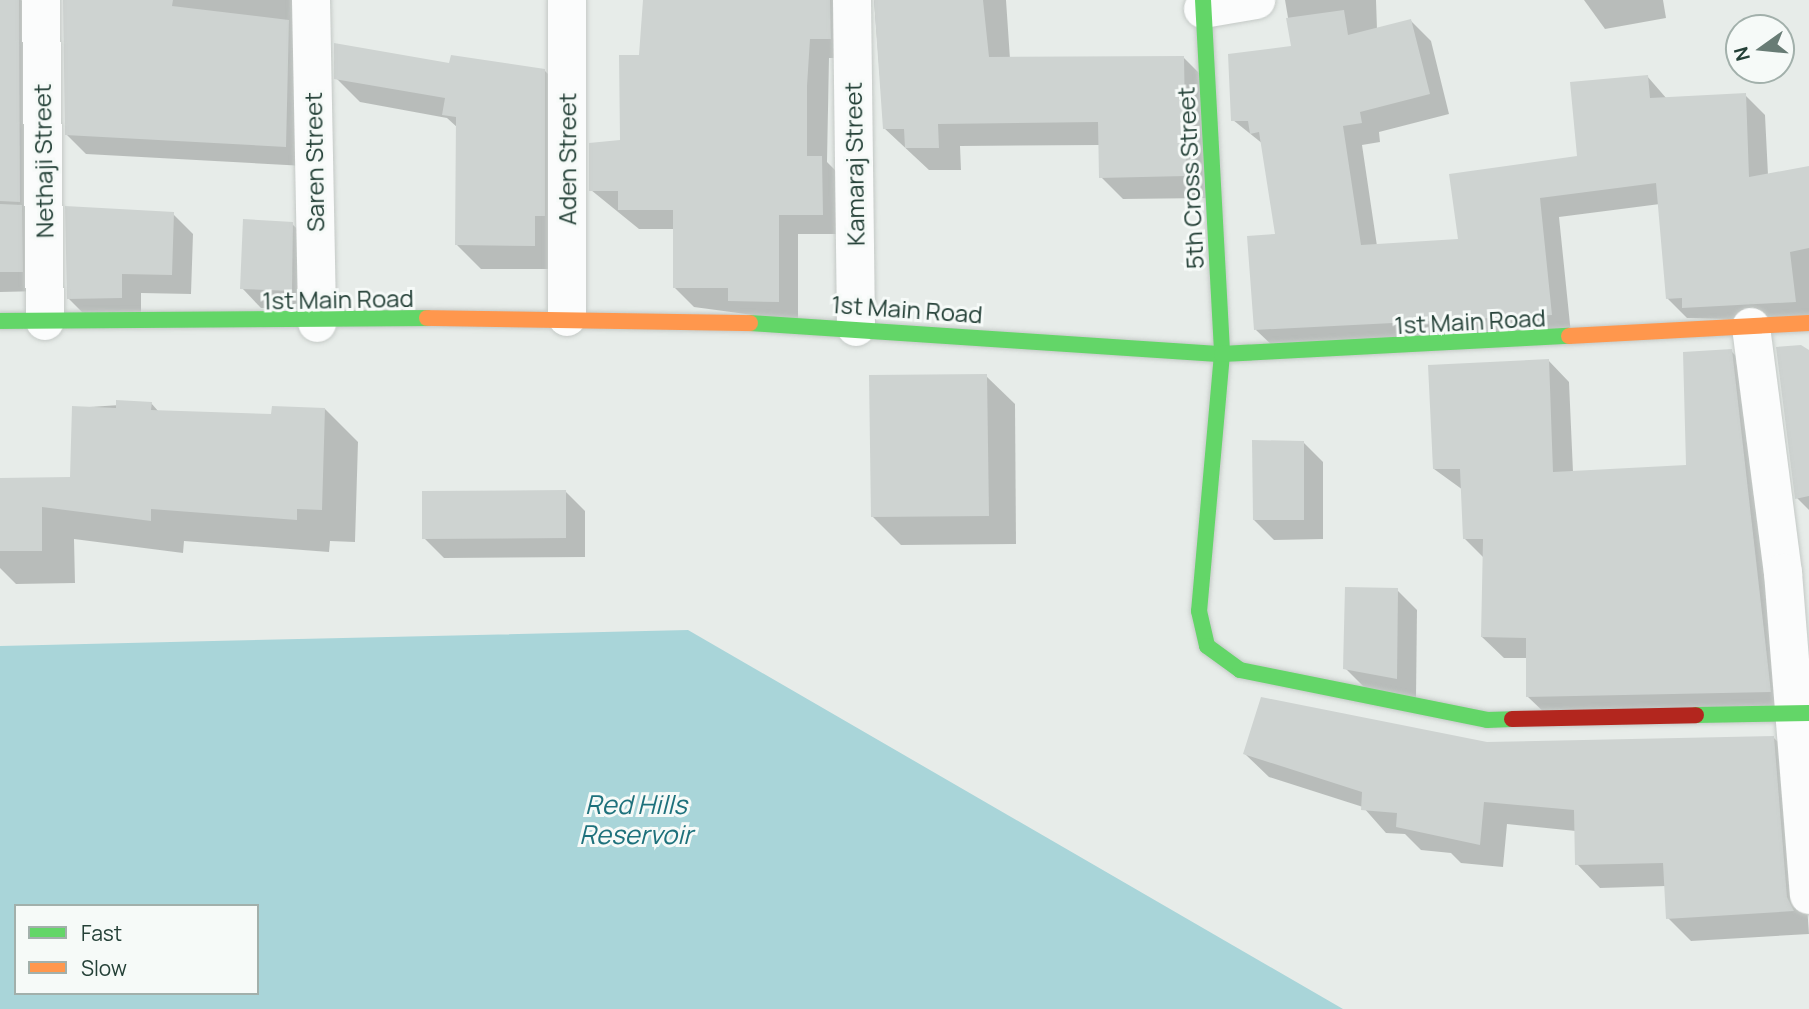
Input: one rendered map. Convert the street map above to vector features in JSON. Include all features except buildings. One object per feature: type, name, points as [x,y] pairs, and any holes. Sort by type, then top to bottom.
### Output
[{"type":"street","name":"Nethaji Street","points":[[41,0],[45,321]]},
{"type":"street","name":"Saren Street","points":[[310,0],[317,323]]},
{"type":"street","name":"Aden Street","points":[[567,0],[567,317]]},
{"type":"street","name":"Kamaraj Street","points":[[852,0],[856,327]]},
{"type":"street","points":[[1203,4],[1256,0]]},
{"type":"street","name":"5th Cross Street","points":[[1203,4],[1222,354],[1199,611],[1207,646],[1240,670],[1488,720],[1802,713]]},
{"type":"street","name":"1st Main Road","points":[[0,321],[317,323],[567,317],[856,327],[1222,354],[1809,323]]},
{"type":"street","points":[[1751,327],[1802,713],[1809,895]]},
{"type":"water","name":"Red Hills Reservoir","points":[[688,630],[1343,1009],[0,1009],[0,646]]},
{"type":"traffic: fast","points":[[1203,0],[1222,354],[1199,611],[1207,646],[1240,670],[1487,720],[1512,719]]},
{"type":"traffic: fast","points":[[0,321],[427,318]]},
{"type":"traffic: fast","points":[[750,323],[1222,354],[1569,336]]},
{"type":"traffic: fast","points":[[1696,715],[1809,713]]},
{"type":"traffic: slow","points":[[427,318],[750,323]]},
{"type":"traffic: slow","points":[[1569,336],[1809,323]]},
{"type":"traffic: jam","points":[[1512,719],[1696,715]]}]
